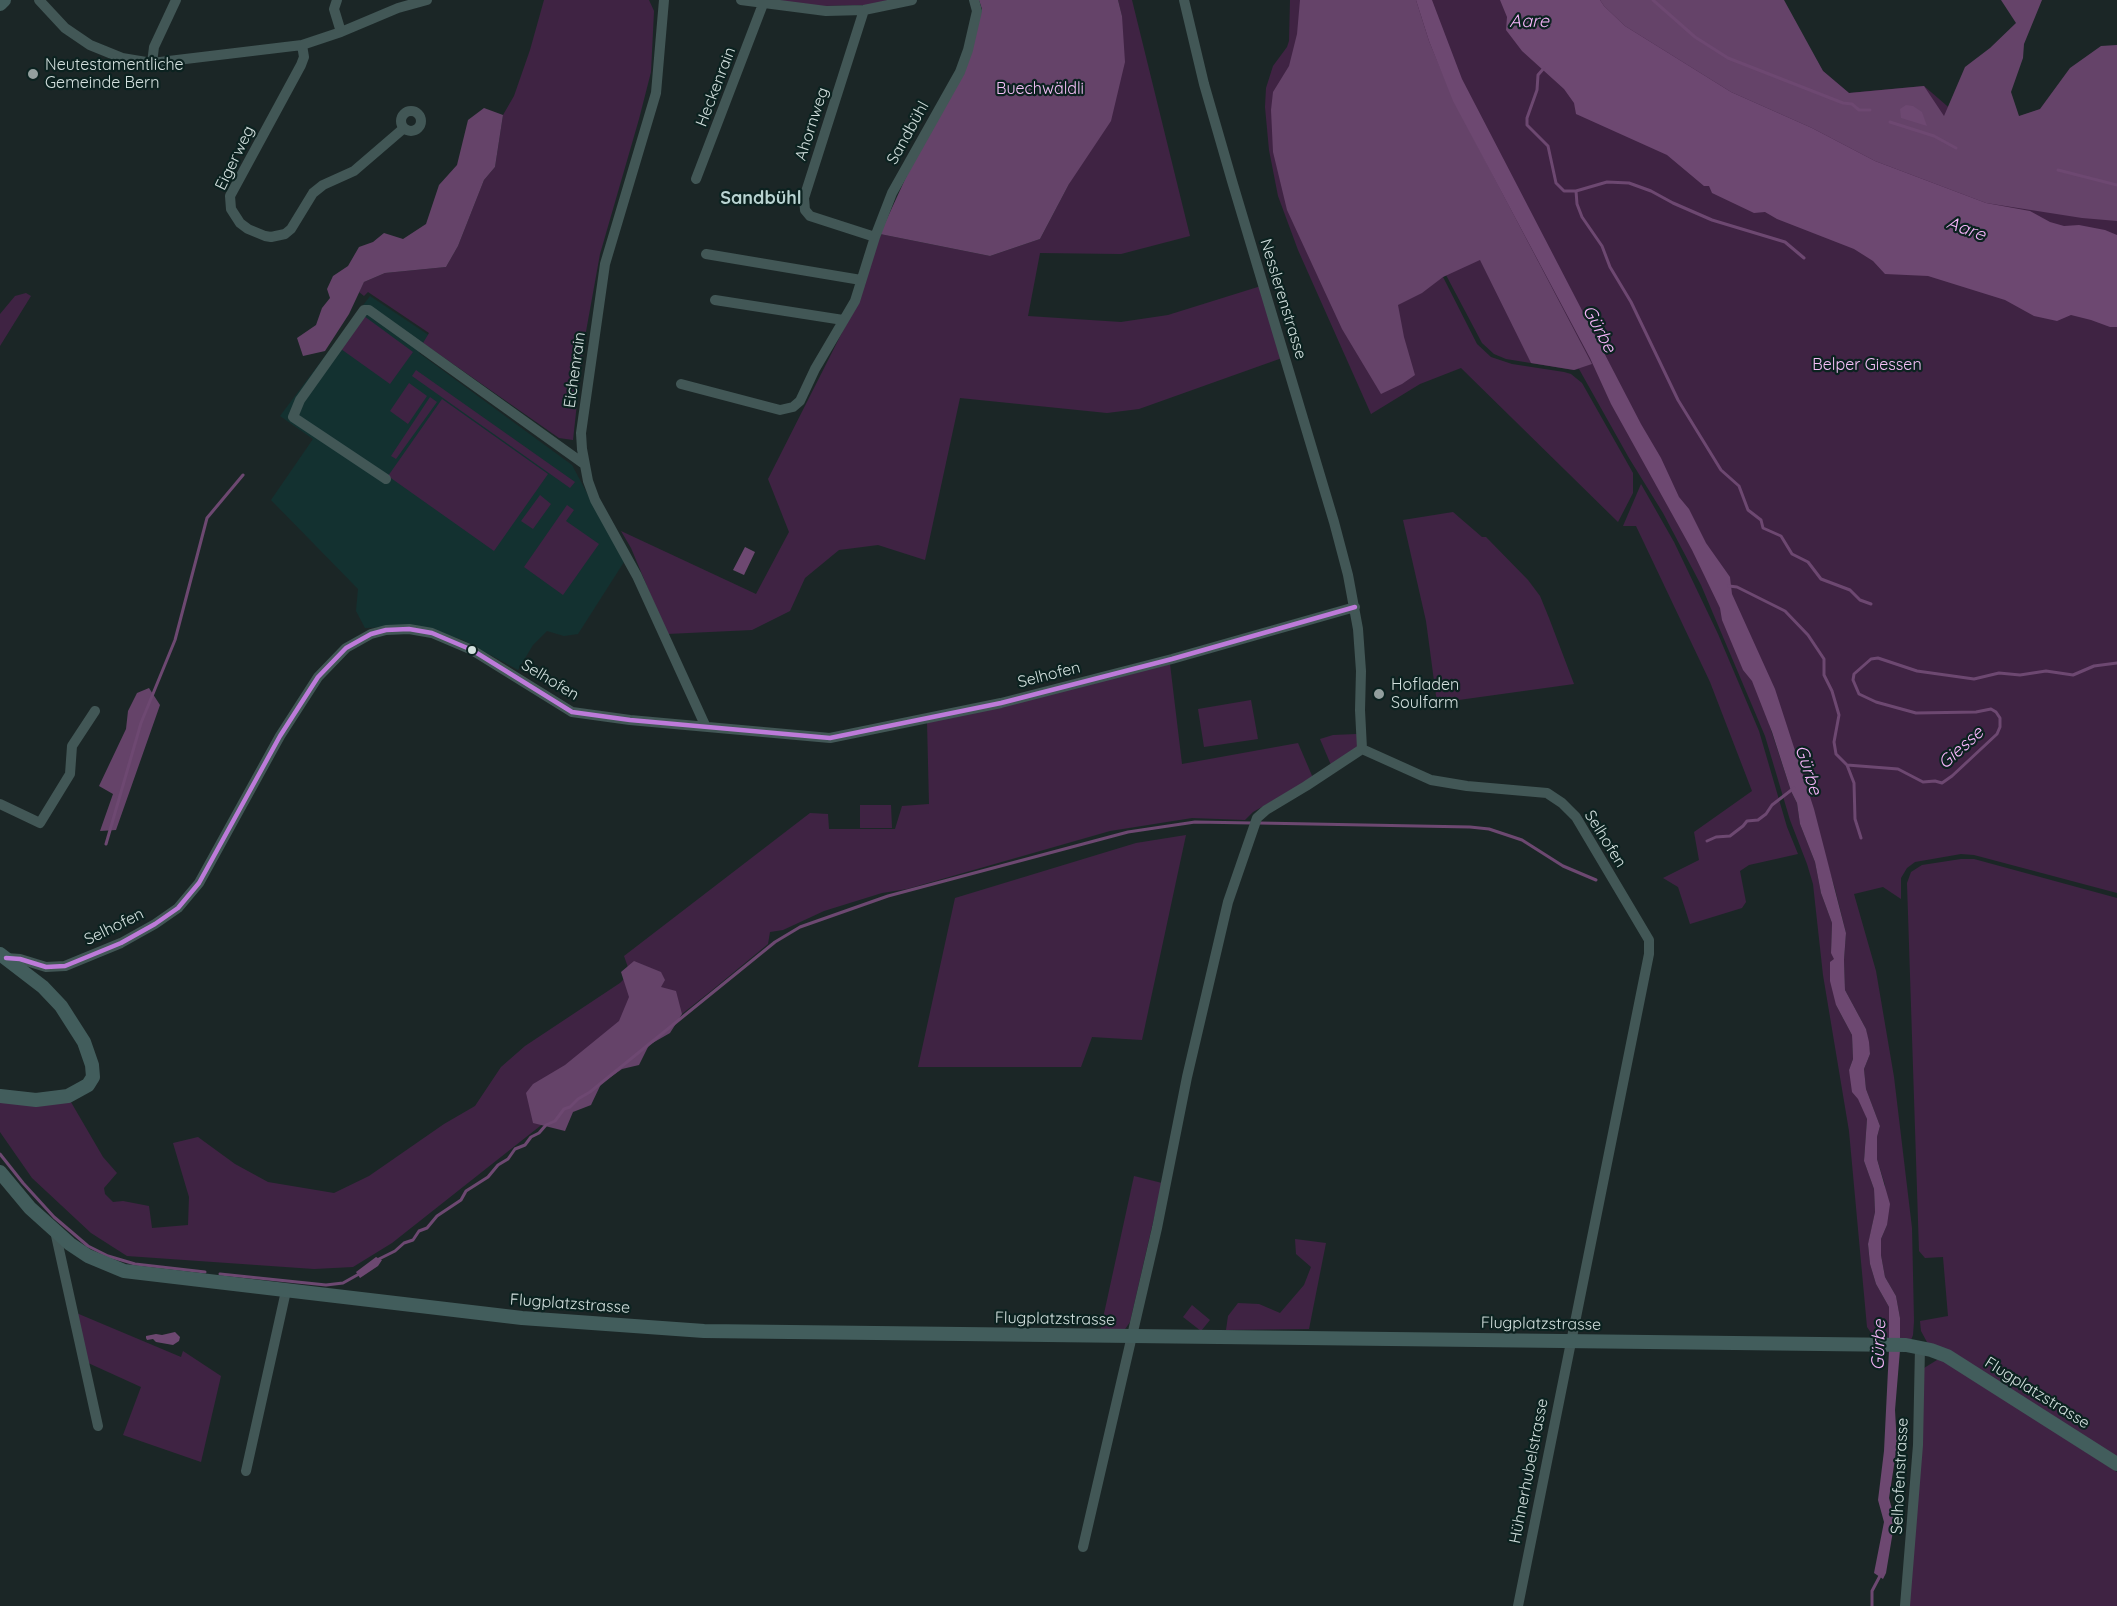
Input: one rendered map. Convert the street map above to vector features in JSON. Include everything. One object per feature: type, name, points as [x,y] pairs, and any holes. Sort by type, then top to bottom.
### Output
[{"type":"street","points":[[0,4],[4,0]]},
{"type":"street","points":[[39,0],[65,28],[90,45],[122,58],[152,63],[302,45],[398,8],[427,0]]},
{"type":"street","points":[[152,63],[154,46],[176,0]]},
{"type":"street","points":[[337,0],[334,9],[340,32]]},
{"type":"street","name":"Eichenrain","points":[[664,0],[656,93],[605,264],[581,433],[584,464],[595,500],[637,576],[705,725]]},
{"type":"street","points":[[741,0],[826,11],[864,10],[912,0]]},
{"type":"street","name":"Sandbühl","points":[[681,384],[780,410],[793,407],[800,401],[815,369],[855,301],[875,237],[892,193],[960,72],[968,50],[977,11],[974,0]]},
{"type":"street","name":"Nesslerenstrasse","points":[[1184,0],[1204,84],[1334,522],[1355,607]]},
{"type":"street","name":"Heckenrain","points":[[696,179],[763,4]]},
{"type":"street","name":"Ahornweg","points":[[864,10],[804,198],[805,210],[810,216],[875,237]]},
{"type":"street","name":"Eigerweg","points":[[302,45],[301,65],[230,196],[234,215],[248,229],[271,237],[285,234],[291,230],[313,193],[323,185],[354,171],[404,128]]},
{"type":"street","points":[[706,255],[861,280]]},
{"type":"street","points":[[715,300],[843,320]]},
{"type":"street","points":[[386,479],[293,417],[300,400],[363,309],[369,310],[584,464]]},
{"type":"street","points":[[1083,1547],[1228,902],[1255,823],[1266,810],[1362,749],[1361,671],[1355,607]]},
{"type":"street","name":"Selhofen","points":[[3,956],[46,968],[65,966],[121,943],[178,908],[199,883],[304,696],[334,659],[352,644],[371,634],[386,630],[402,629],[432,633],[472,650],[572,712],[816,738],[839,737],[1001,703],[1172,659],[1355,607]]},
{"type":"street","points":[[0,804],[40,824],[70,774],[72,746],[95,711]]},
{"type":"street","name":"Selhofen","points":[[1362,749],[1431,780],[1467,786],[1547,793],[1555,798],[1576,817],[1649,940],[1649,954],[1570,1341]]},
{"type":"street","points":[[0,1096],[36,1100],[69,1096],[88,1085],[93,1077],[92,1065],[84,1042],[61,1006],[43,987],[3,956]]},
{"type":"street","name":"Flugplatzstrasse","points":[[0,1172],[30,1208],[55,1231],[88,1256],[124,1271],[522,1318],[704,1331],[1906,1344],[1947,1356],[2117,1464]]},
{"type":"street","points":[[55,1231],[98,1426]]},
{"type":"street","points":[[246,1471],[286,1291]]},
{"type":"street","name":"Hühnerhubelstrasse","points":[[1518,1606],[1570,1341]]},
{"type":"street","name":"Selhofenstrasse","points":[[1905,1606],[1918,1445],[1920,1347]]},
{"type":"shaded area","points":[[370,296],[430,336],[419,353],[572,465],[624,562],[578,634],[564,636],[547,631],[533,645],[518,670],[463,640],[418,626],[365,628],[356,611],[358,589],[271,500],[313,439],[280,416]]},
{"type":"green space","points":[[544,0],[649,0],[654,11],[651,72],[600,254],[583,348],[573,440],[559,438],[423,343],[429,333],[368,292],[364,296],[359,292],[364,282],[385,273],[446,267],[458,246],[484,180],[495,167],[503,115],[514,96]]},
{"type":"green space","points":[[770,0],[893,0],[874,5],[821,6]]},
{"type":"green space","name":"Buechwäldli","points":[[979,0],[1118,0],[1122,16],[1125,62],[1111,121],[1069,184],[1040,239],[990,256],[880,234],[973,42],[982,9]]},
{"type":"green space","points":[[1118,0],[1132,0],[1190,236],[1121,254],[1040,253],[1028,316],[1121,322],[1168,315],[1261,286],[1282,358],[1139,409],[1107,413],[960,398],[925,560],[878,545],[839,550],[805,578],[790,611],[752,630],[667,634],[631,548],[621,531],[756,594],[789,532],[768,479],[858,301],[880,234],[990,256],[1040,239],[1069,184],[1122,16]]},
{"type":"green space","name":"Belper Giessen","points":[[1290,0],[1780,0],[1823,71],[1849,93],[1924,86],[1998,150],[2117,111],[2117,893],[1974,855],[1961,854],[1915,862],[1907,868],[1901,878],[1901,899],[1883,887],[1854,894],[1876,971],[1894,1077],[1912,1228],[1914,1321],[1911,1340],[1900,1340],[1900,1318],[1896,1296],[1885,1277],[1881,1255],[1881,1239],[1887,1225],[1885,1185],[1877,1159],[1877,1137],[1880,1126],[1866,1089],[1864,1069],[1870,1054],[1866,1029],[1845,990],[1846,933],[1786,727],[1769,724],[1797,803],[1800,824],[1815,862],[1821,893],[1832,923],[1831,952],[1835,959],[1836,1005],[1852,1035],[1853,1059],[1849,1070],[1867,1119],[1864,1161],[1874,1189],[1875,1212],[1868,1245],[1870,1264],[1876,1284],[1889,1307],[1889,1340],[1876,1340],[1867,1327],[1849,1131],[1823,975],[1813,884],[1790,820],[1765,736],[1701,585],[1663,513],[1579,369],[1506,359],[1494,354],[1482,343],[1446,275],[1443,277],[1477,344],[1491,357],[1512,364],[1571,374],[1582,383],[1633,473],[1633,493],[1618,522],[1461,368],[1420,384],[1371,414],[1298,250],[1278,196],[1269,150],[1265,107],[1266,88],[1273,66],[1289,41]]},
{"type":"green space","points":[[1300,0],[1416,0],[1429,41],[1454,101],[1592,364],[1574,370],[1531,363],[1480,260],[1443,277],[1422,293],[1398,305],[1415,375],[1381,394],[1342,329],[1287,210],[1273,152],[1271,110],[1273,92],[1289,66],[1297,34]]},
{"type":"green space","points":[[1600,0],[1784,0],[1823,71],[1849,93],[1924,86],[1944,116],[1965,67],[1990,48],[2016,23],[2001,0],[2042,0],[2024,44],[2023,58],[2011,92],[2019,116],[2040,109],[2070,68],[2101,46],[2117,45],[2117,221],[1986,203],[1875,161],[1812,128],[1731,92],[1625,26]]},
{"type":"green space","points":[[484,108],[503,115],[495,167],[484,180],[458,246],[446,267],[385,273],[364,282],[349,314],[325,351],[303,356],[297,338],[316,325],[322,308],[330,298],[327,289],[333,276],[348,266],[359,247],[373,242],[384,233],[403,239],[426,224],[439,185],[457,165],[468,120]]},
{"type":"green space","points":[[26,293],[31,296],[0,346],[0,314],[15,296]]},
{"type":"green space","points":[[364,316],[413,352],[390,384],[341,349]]},
{"type":"green space","points":[[416,370],[575,482],[570,488],[412,376]]},
{"type":"green space","points":[[409,383],[427,396],[408,424],[390,411]]},
{"type":"green space","points":[[430,397],[437,402],[396,459],[391,456]]},
{"type":"green space","points":[[442,399],[548,474],[494,551],[388,476]]},
{"type":"green space","points":[[1641,484],[1674,542],[1718,634],[1759,731],[1787,827],[1798,854],[1749,865],[1740,871],[1746,902],[1742,908],[1690,924],[1678,887],[1663,878],[1699,860],[1694,832],[1752,791],[1710,682],[1636,526],[1623,526]]},
{"type":"green space","points":[[540,495],[551,504],[533,529],[521,521]]},
{"type":"green space","points":[[567,505],[574,510],[566,521],[599,544],[563,595],[524,567]]},
{"type":"green space","points":[[1453,512],[1482,537],[1486,537],[1528,580],[1540,596],[1574,684],[1437,703],[1426,621],[1403,520]]},
{"type":"green space","points":[[1170,664],[1182,764],[1298,743],[1313,778],[1253,812],[1245,820],[1192,818],[1110,831],[907,889],[882,893],[824,911],[783,930],[770,932],[768,944],[711,991],[392,1243],[353,1267],[314,1269],[127,1256],[91,1233],[32,1178],[0,1132],[0,1096],[68,1097],[103,1157],[117,1173],[104,1188],[105,1194],[113,1202],[123,1201],[149,1206],[152,1228],[188,1225],[189,1197],[173,1143],[198,1137],[235,1164],[268,1182],[334,1193],[369,1176],[444,1124],[475,1106],[501,1067],[525,1046],[620,983],[630,973],[624,956],[810,813],[828,814],[829,829],[895,829],[902,806],[929,804],[927,721]]},
{"type":"green space","points":[[149,688],[160,705],[116,830],[100,831],[113,794],[99,786],[126,729],[128,711],[137,693]]},
{"type":"green space","points":[[1251,700],[1258,739],[1204,747],[1198,709]]},
{"type":"green space","points":[[1357,734],[1357,748],[1331,765],[1320,739],[1333,735]]},
{"type":"green space","points":[[860,805],[891,805],[892,828],[860,828]]},
{"type":"green space","points":[[1186,835],[1142,1040],[1092,1037],[1081,1067],[918,1067],[955,898],[1136,843]]},
{"type":"green space","points":[[1974,859],[2117,898],[2117,1459],[1928,1344],[1921,1331],[1920,1321],[1948,1316],[1943,1257],[1925,1258],[1919,1251],[1907,883],[1911,872],[1922,865]]},
{"type":"green space","points":[[634,961],[661,972],[665,980],[661,987],[676,991],[682,1014],[670,1033],[649,1045],[639,1065],[622,1069],[601,1084],[591,1105],[573,1112],[565,1131],[533,1123],[526,1093],[533,1084],[565,1065],[619,1021],[629,997],[621,972]]},
{"type":"green space","points":[[1134,1176],[1162,1183],[1130,1322],[1123,1332],[1100,1332]]},
{"type":"green space","points":[[1295,1239],[1326,1243],[1309,1329],[1226,1330],[1228,1316],[1238,1303],[1259,1304],[1280,1313],[1304,1285],[1311,1267],[1296,1254]]},
{"type":"green space","points":[[1192,1305],[1210,1320],[1201,1331],[1183,1317]]},
{"type":"green space","points":[[74,1312],[181,1357],[183,1351],[221,1376],[201,1462],[123,1435],[141,1387],[86,1362]]},
{"type":"green space","points":[[1937,1360],[1944,1360],[2117,1472],[2117,1606],[1909,1606],[1924,1368]]},
{"type":"water","points":[[1416,0],[1432,0],[1462,79],[1641,424],[1661,458],[1679,497],[1689,509],[1706,543],[1730,577],[1732,594],[1775,689],[1814,809],[1846,933],[1845,990],[1866,1029],[1869,1042],[1870,1054],[1864,1069],[1866,1089],[1880,1126],[1877,1137],[1877,1159],[1890,1204],[1887,1225],[1881,1239],[1881,1255],[1885,1277],[1896,1296],[1900,1318],[1900,1350],[1895,1410],[1897,1446],[1889,1498],[1893,1513],[1893,1531],[1883,1579],[1874,1573],[1884,1522],[1878,1500],[1884,1451],[1889,1307],[1876,1284],[1870,1264],[1868,1244],[1875,1212],[1874,1189],[1864,1161],[1867,1119],[1858,1099],[1852,1092],[1849,1070],[1853,1059],[1852,1035],[1836,1005],[1830,981],[1830,962],[1834,959],[1831,953],[1832,923],[1821,893],[1815,862],[1800,824],[1797,803],[1772,732],[1752,681],[1743,670],[1722,620],[1720,608],[1692,550],[1611,404],[1590,358],[1453,101],[1429,41]]},
{"type":"water","name":"Aare","points":[[1500,0],[1600,0],[1625,26],[1731,92],[1812,128],[1875,161],[1986,203],[2030,211],[2050,222],[2064,226],[2079,225],[2117,235],[2117,327],[2071,315],[2057,321],[2034,316],[2005,300],[1928,276],[1885,274],[1873,261],[1854,249],[1777,219],[1765,212],[1754,213],[1712,193],[1709,186],[1704,186],[1667,155],[1576,114],[1574,103],[1564,89],[1522,51],[1506,30],[1507,17]]},
{"type":"water","points":[[1906,105],[1913,106],[1922,112],[1927,126],[1901,118],[1900,109]]},
{"type":"water","points":[[745,547],[755,552],[744,575],[733,570]]},
{"type":"water","points":[[376,1257],[382,1260],[378,1266],[360,1278],[356,1272]]},
{"type":"water","points":[[175,1332],[180,1337],[179,1341],[173,1345],[146,1338],[146,1336]]},
{"type":"waterway","points":[[1653,0],[1695,37],[1728,58],[1843,103],[1852,104],[1859,110],[1870,110]]},
{"type":"waterway","points":[[1544,68],[1538,75],[1537,90],[1527,118],[1527,125],[1548,146],[1556,183],[1564,191],[1576,191],[1607,182],[1629,183],[1712,220],[1785,242],[1804,258]]},
{"type":"waterway","points":[[1890,122],[1934,136],[1956,148]]},
{"type":"waterway","points":[[2058,170],[2117,185]]},
{"type":"waterway","points":[[1576,191],[1577,204],[1582,217],[1602,246],[1610,267],[1631,302],[1678,400],[1721,470],[1739,486],[1748,510],[1761,520],[1763,528],[1781,536],[1792,554],[1808,562],[1821,579],[1850,590],[1860,600],[1871,604]]},
{"type":"waterway","points":[[106,844],[141,723],[175,640],[207,518],[243,475]]},
{"type":"waterway","name":"Giesse","points":[[1729,586],[1737,587],[1785,611],[1808,635],[1824,659],[1824,675],[1832,691],[1839,715],[1834,742],[1836,754],[1847,765],[1898,769],[1923,782],[1942,783],[1952,776],[1997,734],[2000,718],[1991,709],[1976,712],[1916,713],[1876,702],[1859,694],[1853,680],[1854,674],[1871,659],[1878,658],[1917,671],[1974,679],[1999,673],[2020,675],[2046,671],[2073,675],[2094,666],[2117,663]]},
{"type":"waterway","points":[[1847,765],[1854,783],[1855,819],[1861,838]]},
{"type":"waterway","points":[[1707,841],[1716,837],[1730,836],[1747,821],[1758,820],[1772,805],[1794,788]]},
{"type":"waterway","points":[[379,1259],[413,1240],[419,1231],[427,1228],[437,1216],[461,1200],[466,1191],[488,1177],[498,1165],[508,1159],[515,1149],[525,1145],[531,1137],[555,1121],[564,1109],[590,1092],[775,942],[800,927],[888,896],[1128,832],[1195,822],[1252,823]]},
{"type":"waterway","points":[[1259,823],[1489,829],[1522,840],[1563,866],[1596,880]]},
{"type":"waterway","points":[[0,1154],[54,1217],[88,1246],[108,1256],[135,1264],[205,1272]]},
{"type":"waterway","points":[[220,1274],[326,1285],[343,1283],[359,1274]]},
{"type":"waterway","name":"Gürbe","points":[[1872,1606],[1872,1591],[1881,1574]]},
{"type":"transit line","points":[[6,958],[20,959],[46,967],[65,966],[121,943],[178,908],[199,883],[280,736],[318,677],[346,648],[371,634],[386,630],[409,629],[432,633],[472,650],[572,712],[630,720],[830,738],[1001,703],[1172,659],[1355,607]]},
{"type":"place","name":"Neutestamentliche Gemeinde Bern","points":[[33,74]]},
{"type":"place","name":"Hofladen Soulfarm","points":[[1379,694]]},
{"type":"district","name":"Sandbühl","points":[[761,199]]}]
